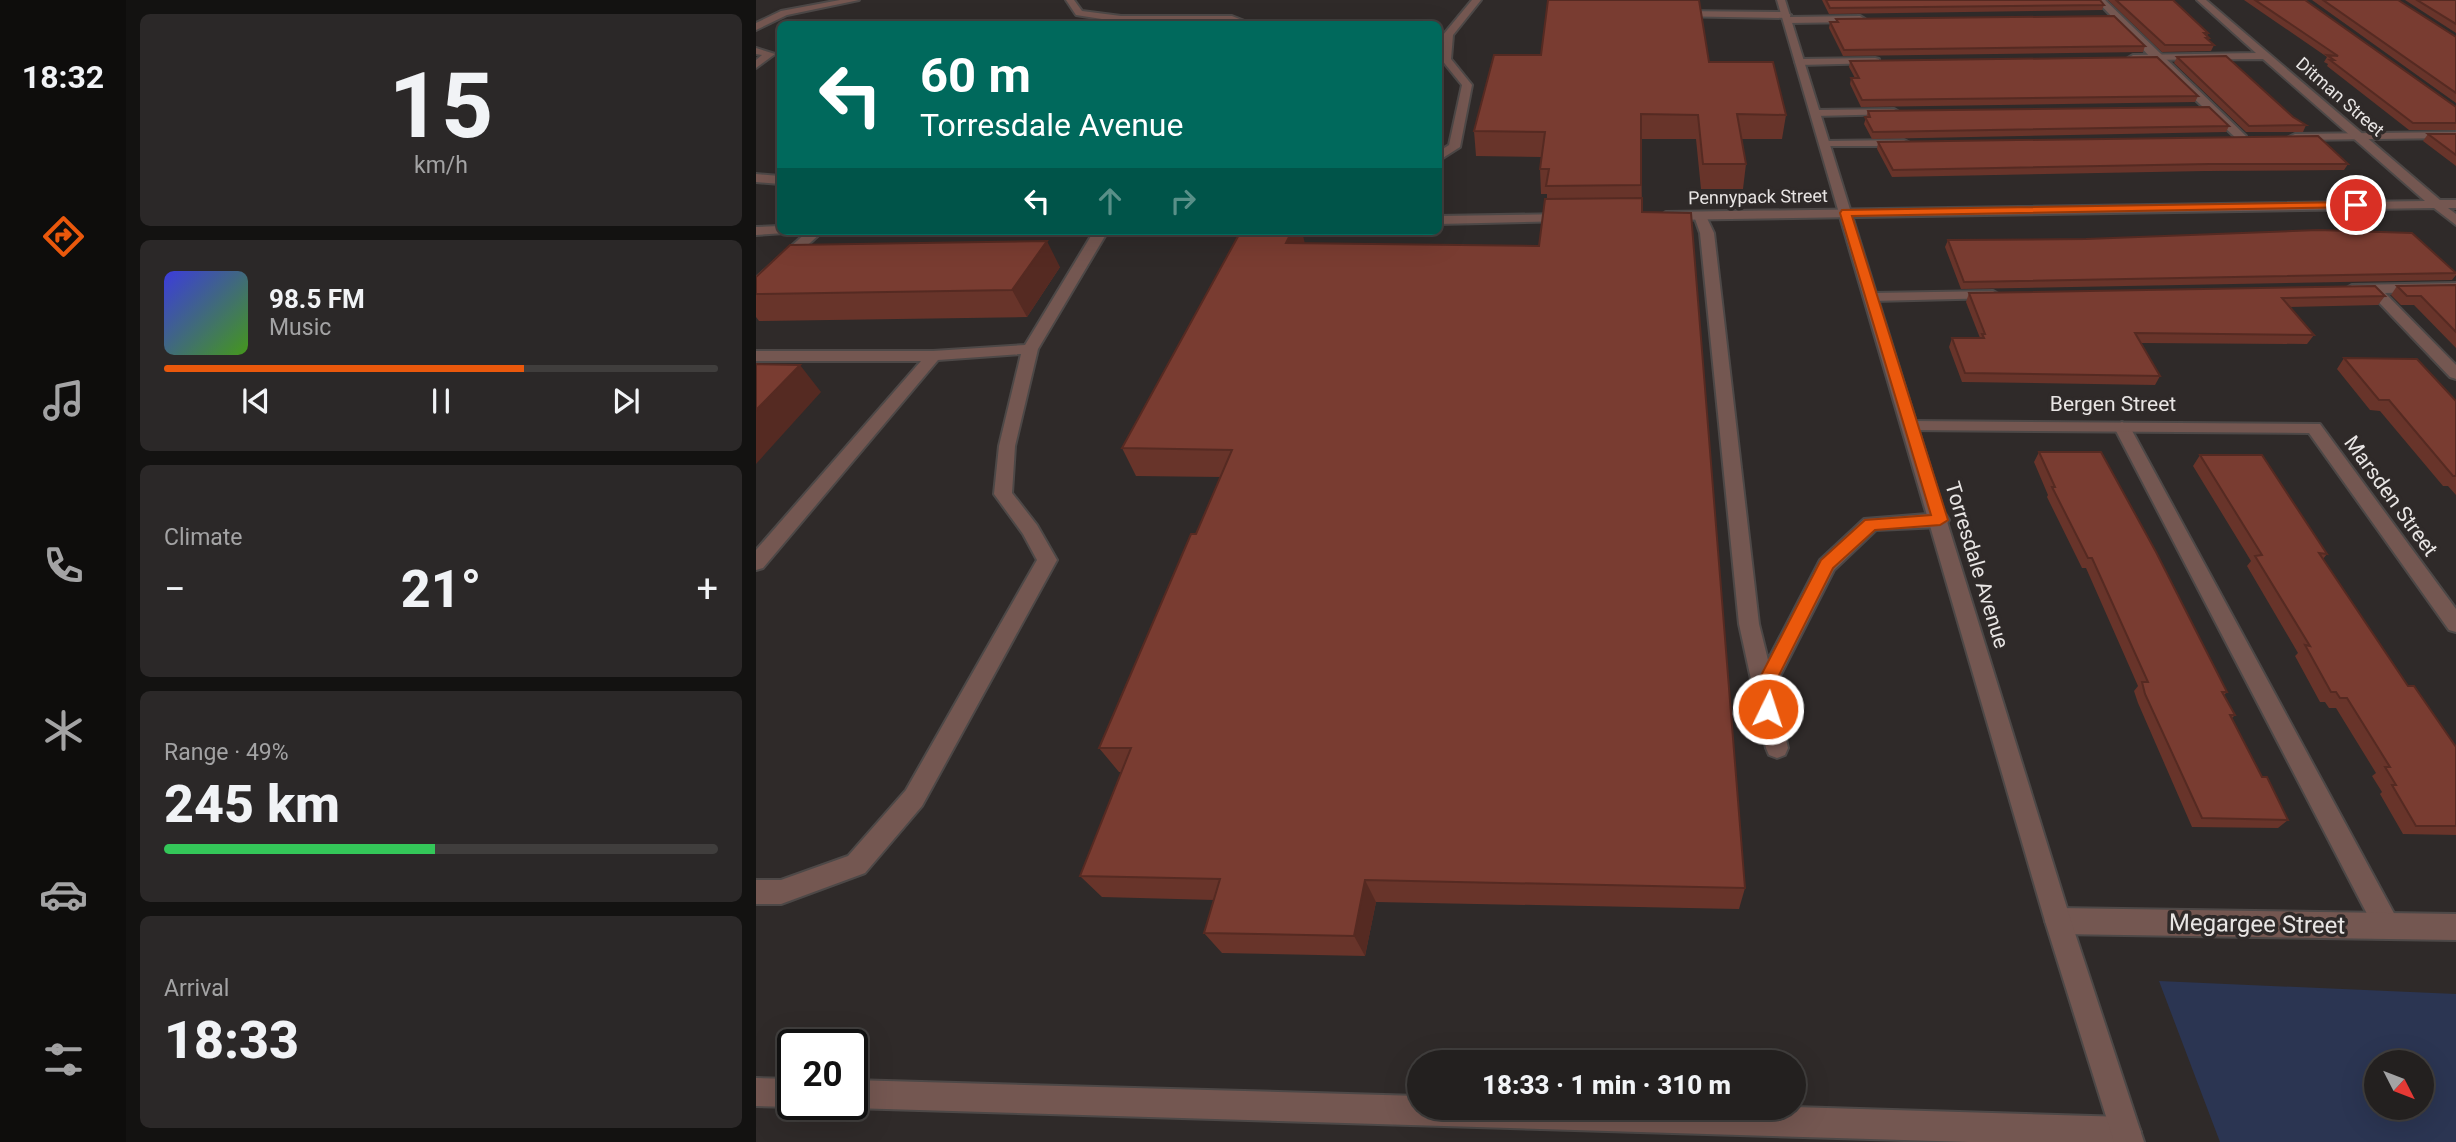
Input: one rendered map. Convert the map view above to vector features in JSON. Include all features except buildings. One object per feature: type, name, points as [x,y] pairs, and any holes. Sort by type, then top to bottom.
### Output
[{"type":"street","points":[[756,27],[784,13],[855,0]]},
{"type":"street","points":[[1070,0],[1079,13],[1111,18],[1238,21]]},
{"type":"street","points":[[1442,155],[1454,147],[1467,85],[1446,59],[1448,35],[1477,0]]},
{"type":"street","name":"Torresdale Avenue","points":[[1782,0],[2059,921],[2128,1137]]},
{"type":"street","points":[[2101,0],[2156,57],[2242,138]]},
{"type":"street","name":"Ditman Street","points":[[2201,0],[2456,220]]},
{"type":"street","points":[[2102,16],[2116,16]]},
{"type":"street","points":[[1787,17],[1870,19]]},
{"type":"street","points":[[756,51],[770,54],[756,65]]},
{"type":"street","points":[[2115,58],[2265,56]]},
{"type":"street","points":[[1800,62],[1882,61]]},
{"type":"street","points":[[2196,108],[2210,108]]},
{"type":"street","points":[[1815,113],[1910,112]]},
{"type":"street","points":[[2281,137],[2456,135]]},
{"type":"street","points":[[2228,138],[2255,138]]},
{"type":"street","points":[[1825,144],[1922,143]]},
{"type":"street","points":[[756,178],[777,180]]},
{"type":"street","name":"Pennypack Street","points":[[1658,216],[2456,204]]},
{"type":"street","points":[[1700,216],[1707,233],[1749,624],[1777,748]]},
{"type":"street","points":[[1442,220],[1576,218]]},
{"type":"street","points":[[756,230],[777,230]]},
{"type":"street","points":[[756,285],[812,235]]},
{"type":"street","points":[[756,892],[781,892],[856,865],[914,798],[1047,560],[1030,530],[1003,494],[1007,446],[1030,349],[1099,235]]},
{"type":"street","points":[[2332,289],[2456,287]]},
{"type":"street","points":[[1872,297],[2012,295]]},
{"type":"street","points":[[756,356],[933,356],[1030,349]]},
{"type":"street","points":[[756,563],[933,356]]},
{"type":"street","name":"Bergen Street","points":[[1912,426],[2314,428]]},
{"type":"street","points":[[2122,427],[2387,926]]},
{"type":"street","name":"Marsden Street","points":[[2314,428],[2456,624]]},
{"type":"street","points":[[1763,689],[1827,565],[1871,524],[1940,520]]},
{"type":"street","name":"Megargee Street","points":[[2059,921],[2456,927]]},
{"type":"street","points":[[756,1092],[777,1093]]},
{"type":"street","points":[[868,1095],[1909,1134],[2128,1137]]},
{"type":"lane","points":[[1669,14],[1787,17]]},
{"type":"lane","points":[[2374,289],[2456,374]]},
{"type":"shaded area","points":[[2159,981],[2456,994],[2456,1142],[2220,1142]]},
{"type":"route","points":[[1768,709],[1763,689],[1827,565],[1871,524],[1940,520],[1845,213],[2356,205]]}]
